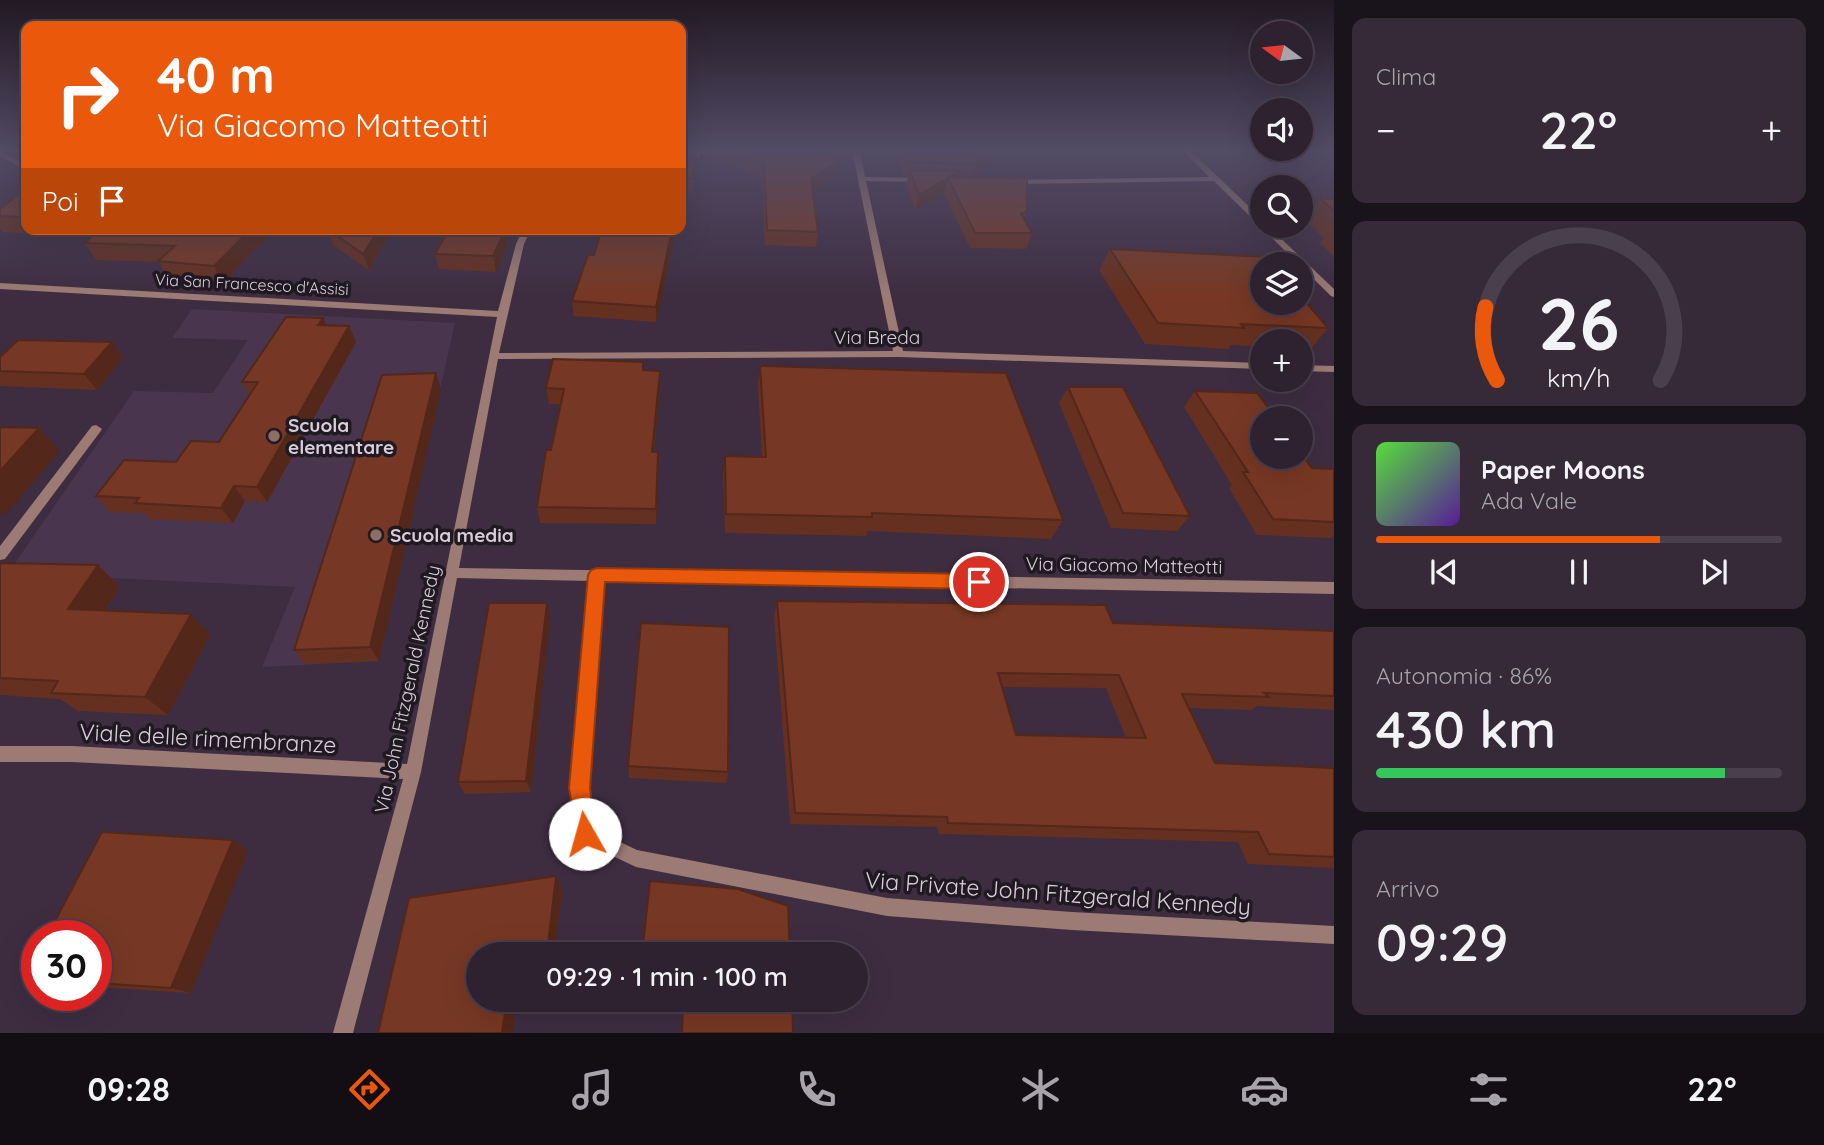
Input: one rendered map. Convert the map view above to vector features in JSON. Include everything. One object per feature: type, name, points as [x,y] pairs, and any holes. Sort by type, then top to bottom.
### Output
[{"type":"street","points":[[866,198],[899,354]]},
{"type":"street","points":[[1236,198],[1250,212]]},
{"type":"street","name":"Via John Fitzgerald Kennedy","points":[[343,1033],[413,772],[493,356],[524,235]]},
{"type":"street","points":[[1276,238],[1334,295]]},
{"type":"street","points":[[509,241],[520,244]]},
{"type":"street","name":"Via San Francesco d'Assisi","points":[[0,286],[502,314]]},
{"type":"street","name":"Via Breda","points":[[493,356],[899,354],[1250,366]]},
{"type":"street","points":[[1313,368],[1334,369]]},
{"type":"street","points":[[0,555],[96,429]]},
{"type":"street","name":"Via Giacomo Matteotti","points":[[451,573],[1334,588]]},
{"type":"street","name":"Via Private John Fitzgerald Kennedy","points":[[597,575],[580,788],[585,834],[636,858],[887,907],[1072,921],[1334,935]]},
{"type":"street","name":"Viale delle rimembranze","points":[[0,754],[72,754],[413,772]]},
{"type":"shaded area","points":[[192,309],[455,323],[379,661],[262,667],[295,587],[8,573],[134,391],[213,393],[248,340],[172,338]]},
{"type":"building","points":[[14,198],[21,198],[21,217],[0,216],[0,209]]},
{"type":"building","points":[[766,198],[814,198],[818,232],[767,230]]},
{"type":"building","points":[[958,198],[1027,198],[1027,211],[1021,214],[1032,233],[975,233]]},
{"type":"building","points":[[1320,198],[1334,199],[1334,211]]},
{"type":"building","points":[[94,235],[245,235],[214,266],[158,261],[175,246],[85,243]]},
{"type":"building","points":[[336,235],[375,235],[363,254]]},
{"type":"building","points":[[446,235],[503,235],[493,256],[435,254]]},
{"type":"building","points":[[600,235],[671,235],[656,307],[572,301],[588,255],[594,255]]},
{"type":"building","points":[[1110,249],[1250,256],[1250,315],[1313,315],[1313,310],[1328,328],[1241,324],[1244,328],[1158,323]]},
{"type":"building","points":[[286,317],[323,318],[318,325],[349,326],[257,487],[234,486],[221,508],[135,503],[139,498],[96,496],[124,460],[176,462],[191,441],[219,442],[258,382],[242,382]]},
{"type":"building","points":[[18,340],[112,342],[84,374],[0,371],[0,357]]},
{"type":"building","points":[[553,359],[643,362],[643,370],[660,371],[652,452],[658,452],[656,509],[537,507],[546,450],[551,450],[564,389],[546,388]]},
{"type":"building","points":[[760,366],[1006,373],[1063,520],[872,513],[872,517],[726,514],[725,456],[766,457]]},
{"type":"building","points":[[436,373],[370,647],[294,650],[382,375]]},
{"type":"building","points":[[1068,387],[1123,387],[1190,516],[1123,513]]},
{"type":"building","points":[[1195,391],[1257,393],[1267,406],[1250,406],[1250,469],[1334,469],[1334,522],[1273,519],[1243,472],[1248,472]]},
{"type":"building","points":[[0,427],[39,428],[0,471]]},
{"type":"building","points":[[0,563],[98,565],[68,609],[191,614],[145,697],[51,693],[58,681],[0,678]]},
{"type":"building","points":[[777,601],[1105,605],[1113,623],[1334,631],[1334,696],[1182,694],[1215,763],[1334,768],[1334,857],[1269,854],[1258,832],[948,823],[947,817],[795,813]],"holes":[[[998,673],[1119,675],[1146,738],[1016,735]]]},
{"type":"building","points":[[489,603],[547,603],[526,781],[458,782]]},
{"type":"building","points":[[641,623],[729,627],[728,772],[628,766]]},
{"type":"building","points":[[102,832],[233,840],[171,988],[112,984],[112,920],[55,920]]},
{"type":"building","points":[[556,876],[548,942],[466,942],[466,1012],[505,1012],[502,1033],[378,1033],[409,898]]},
{"type":"building","points":[[650,881],[738,889],[788,906],[790,942],[643,942]]},
{"type":"building","points":[[683,1012],[792,1012],[793,1033],[682,1033]]},
{"type":"place","name":"Scuola elementare","points":[[274,436]]},
{"type":"place","name":"Scuola media","points":[[376,535]]},
{"type":"route","points":[[585,834],[580,788],[597,575],[979,582]]}]
